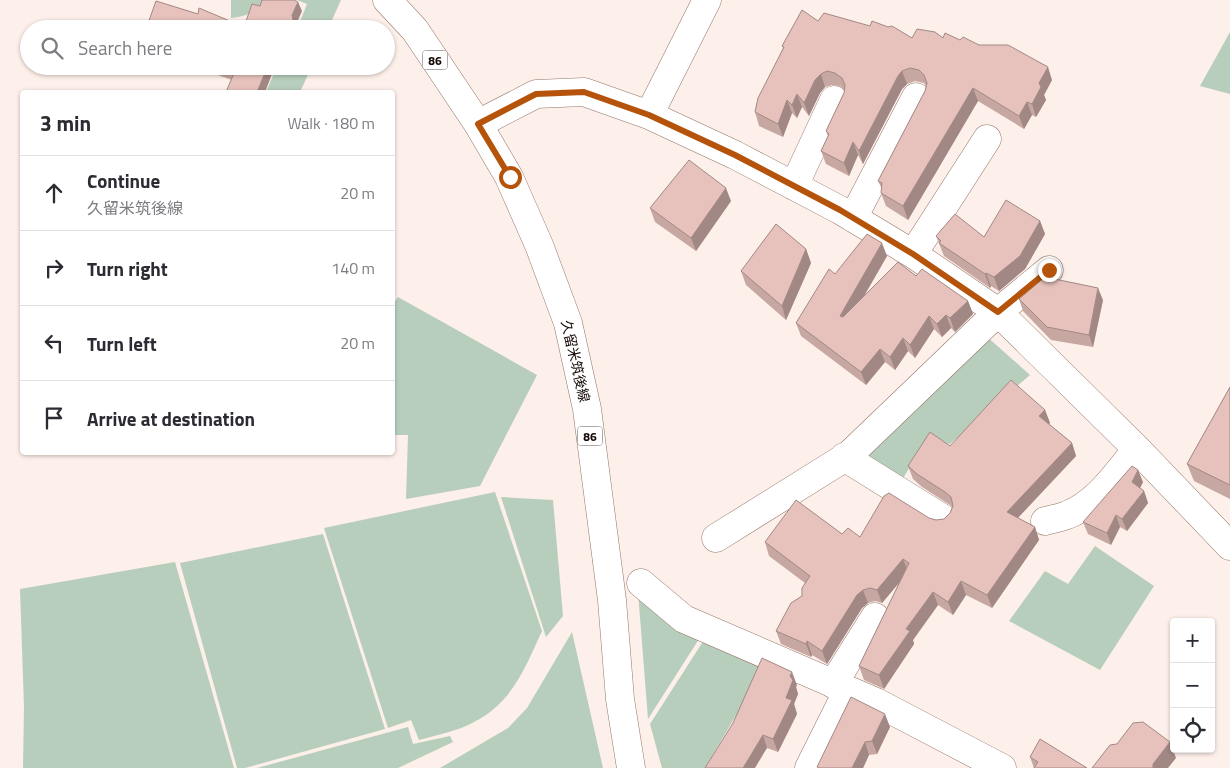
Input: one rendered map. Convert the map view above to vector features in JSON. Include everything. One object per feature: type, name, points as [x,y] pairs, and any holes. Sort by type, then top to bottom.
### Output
[{"type":"street","name":"久留米筑後線","points":[[387,0],[415,30],[478,124],[510,177],[539,244],[568,323],[587,408],[612,600],[620,699],[631,768]]},
{"type":"street","points":[[649,115],[707,0]]},
{"type":"street","points":[[478,124],[536,94],[584,92],[649,115],[735,155],[853,218],[913,254],[998,312],[1137,449],[1230,546]]},
{"type":"street","points":[[853,218],[916,97]]},
{"type":"street","points":[[794,186],[834,100]]},
{"type":"street","points":[[913,254],[988,139]]},
{"type":"street","points":[[716,538],[844,457],[998,312],[1049,270]]},
{"type":"street","points":[[1045,521],[1068,515],[1088,504],[1137,449]]},
{"type":"street","points":[[844,457],[942,518]]},
{"type":"street","points":[[641,583],[684,619],[876,702],[1002,768]]},
{"type":"street","points":[[809,768],[840,687],[875,617]]},
{"type":"green space","points":[[231,0],[264,0],[258,8],[250,13],[231,18]]},
{"type":"green space","points":[[297,0],[341,0],[332,20],[301,20],[307,4]]},
{"type":"green space","points":[[1230,32],[1230,94],[1200,86]]},
{"type":"green space","points":[[273,75],[308,75],[301,90],[267,90]]},
{"type":"green space","points":[[398,297],[537,375],[480,486],[406,499],[408,435],[395,435],[395,301]]},
{"type":"green space","points":[[985,335],[1030,375],[950,444],[926,441],[900,483],[859,459]]},
{"type":"green space","points":[[495,492],[542,631],[516,683],[498,705],[468,725],[419,740],[411,720],[388,728],[324,528]]},
{"type":"green space","points":[[501,497],[553,500],[563,616],[546,637]]},
{"type":"green space","points":[[323,534],[385,729],[245,768],[237,768],[180,563]]},
{"type":"green space","points":[[1095,546],[1154,586],[1100,670],[1009,621],[1045,571],[1068,584]]},
{"type":"green space","points":[[175,562],[234,768],[23,768],[24,707],[20,589]]},
{"type":"green space","points":[[638,592],[699,639],[648,719]]},
{"type":"green space","points":[[572,632],[603,768],[440,768],[508,728],[527,708]]},
{"type":"green space","points":[[704,640],[766,664],[705,768],[662,768],[650,724]]},
{"type":"green space","points":[[408,727],[413,744],[450,736],[453,742],[398,768],[257,768]]},
{"type":"building","points":[[262,0],[294,0],[298,2],[292,15],[293,20],[246,20],[252,4],[260,6]]},
{"type":"building","points":[[156,1],[198,14],[199,8],[227,20],[149,20]]},
{"type":"building","points":[[802,10],[818,21],[824,13],[870,26],[872,21],[888,27],[892,26],[912,38],[917,29],[935,32],[943,38],[945,33],[960,40],[963,37],[979,45],[1008,45],[1048,67],[1039,83],[1041,87],[1032,104],[1027,102],[1019,116],[973,88],[903,206],[881,193],[882,183],[878,181],[925,91],[927,83],[924,75],[919,70],[910,68],[902,71],[859,151],[853,142],[844,163],[821,151],[829,134],[826,131],[844,93],[845,85],[842,78],[835,73],[827,71],[821,74],[815,80],[804,103],[797,94],[792,105],[787,100],[778,124],[755,112],[758,98],[784,47],[782,46]]},
{"type":"building","points":[[233,75],[264,75],[258,90],[227,90]]},
{"type":"building","points":[[689,160],[726,188],[691,238],[650,208]]},
{"type":"building","points":[[1006,200],[1040,221],[1020,256],[994,277],[985,274],[939,243],[941,241],[936,236],[955,214],[984,237]]},
{"type":"building","points":[[776,224],[806,249],[782,306],[741,271]]},
{"type":"building","points":[[867,234],[882,243],[840,316],[843,317],[898,262],[916,276],[922,269],[968,301],[950,318],[946,315],[937,324],[929,316],[910,345],[903,338],[890,357],[880,349],[861,372],[796,323],[829,269],[835,274]]},
{"type":"building","points":[[1045,277],[1098,288],[1089,335],[1047,327],[1019,299]]},
{"type":"building","points":[[1011,380],[1045,410],[1039,416],[1072,443],[1007,512],[1035,527],[987,595],[961,581],[948,602],[933,592],[906,629],[910,631],[879,675],[859,666],[909,563],[903,559],[877,590],[870,588],[863,590],[857,595],[822,651],[807,641],[806,644],[776,631],[791,603],[802,596],[802,588],[810,576],[765,542],[796,500],[842,534],[848,528],[860,537],[884,496],[889,493],[929,518],[936,520],[944,519],[950,513],[953,506],[951,497],[908,466],[930,432],[950,446]]},
{"type":"building","points":[[1230,387],[1230,485],[1187,464]]},
{"type":"building","points":[[1132,466],[1138,470],[1132,482],[1144,491],[1122,519],[1116,515],[1107,533],[1083,522]]},
{"type":"building","points":[[762,658],[792,672],[790,676],[793,680],[786,698],[792,700],[773,739],[763,735],[743,768],[705,768],[733,723]]},
{"type":"building","points":[[851,697],[885,714],[872,741],[865,742],[852,768],[819,768],[817,767]]},
{"type":"building","points":[[1143,722],[1170,742],[1153,764],[1153,768],[1092,768],[1110,745],[1117,744],[1133,723]]},
{"type":"building","points":[[1040,739],[1087,768],[1034,768],[1038,762],[1030,757]]},
{"type":"route","points":[[510,177],[478,124],[536,94],[584,92],[649,115],[735,155],[840,210],[913,254],[998,312],[1049,270]]}]
